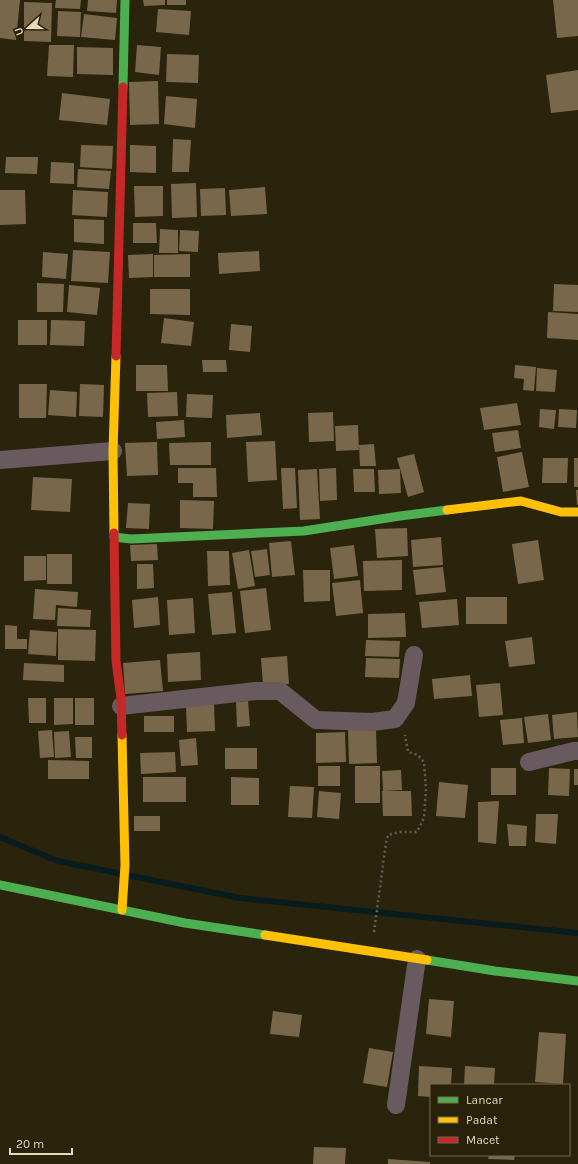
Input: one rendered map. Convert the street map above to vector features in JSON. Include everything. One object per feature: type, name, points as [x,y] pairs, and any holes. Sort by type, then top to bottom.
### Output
[{"type":"street","points":[[122,910],[125,865],[121,706],[116,661],[113,451],[125,0]]},
{"type":"street","points":[[0,460],[113,451]]},
{"type":"street","points":[[114,537],[131,540],[304,531],[400,516],[521,501],[561,512],[578,512]]},
{"type":"street","points":[[121,706],[256,691],[280,691],[316,720],[372,722],[395,719],[406,703],[414,655]]},
{"type":"street","points":[[529,762],[578,751]]},
{"type":"street","points":[[0,885],[185,923],[495,971],[578,981]]},
{"type":"street","points":[[396,1105],[417,959]]},
{"type":"path","points":[[375,922],[388,835],[400,832],[416,832],[424,818],[426,789],[424,762],[418,755],[408,752],[399,714]]},
{"type":"building","points":[[0,0],[20,0],[16,40],[0,38]]},
{"type":"building","points":[[56,0],[81,0],[80,9],[55,8]]},
{"type":"building","points":[[88,0],[117,0],[116,13],[87,11]]},
{"type":"building","points":[[143,0],[165,0],[165,5],[144,6]]},
{"type":"building","points":[[167,0],[186,0],[186,5],[167,5]]},
{"type":"building","points":[[553,0],[578,0],[578,36],[557,38]]},
{"type":"building","points":[[24,2],[52,3],[51,42],[24,41]]},
{"type":"building","points":[[158,9],[191,11],[189,35],[156,32]]},
{"type":"building","points":[[58,11],[81,12],[80,37],[57,36]]},
{"type":"building","points":[[84,14],[117,18],[115,40],[81,37]]},
{"type":"building","points":[[49,45],[74,45],[73,77],[47,76]]},
{"type":"building","points":[[137,45],[161,47],[159,75],[135,72]]},
{"type":"building","points":[[77,47],[113,48],[113,75],[77,74]]},
{"type":"building","points":[[167,54],[199,55],[198,83],[166,82]]},
{"type":"building","points":[[578,70],[578,110],[551,113],[546,75]]},
{"type":"building","points":[[158,81],[159,124],[130,125],[129,82]]},
{"type":"building","points":[[62,93],[110,99],[107,125],[59,120]]},
{"type":"building","points":[[166,96],[197,99],[195,128],[164,124]]},
{"type":"building","points":[[173,139],[191,140],[189,172],[172,172]]},
{"type":"building","points":[[81,145],[113,146],[112,169],[80,167]]},
{"type":"building","points":[[130,145],[156,146],[156,173],[130,172]]},
{"type":"building","points":[[6,157],[38,157],[37,174],[5,173]]},
{"type":"building","points":[[51,162],[74,163],[74,184],[50,183]]},
{"type":"building","points":[[78,169],[111,171],[109,189],[77,187]]},
{"type":"building","points":[[196,183],[197,217],[172,218],[171,184]]},
{"type":"building","points":[[134,186],[163,186],[163,216],[135,217]]},
{"type":"building","points":[[265,187],[267,214],[231,216],[229,190]]},
{"type":"building","points":[[225,188],[226,215],[201,216],[200,189]]},
{"type":"building","points":[[0,190],[25,190],[26,224],[0,225]]},
{"type":"building","points":[[73,190],[108,192],[107,217],[72,215]]},
{"type":"building","points":[[74,219],[104,220],[104,244],[74,242]]},
{"type":"building","points":[[133,223],[156,223],[157,243],[133,243]]},
{"type":"building","points":[[160,229],[178,230],[178,253],[159,253]]},
{"type":"building","points":[[180,230],[199,231],[198,252],[179,251]]},
{"type":"building","points":[[73,250],[110,252],[108,283],[71,281]]},
{"type":"building","points":[[259,251],[260,271],[219,274],[218,253]]},
{"type":"building","points":[[43,252],[68,254],[66,279],[42,277]]},
{"type":"building","points":[[153,254],[153,277],[129,278],[128,255]]},
{"type":"building","points":[[190,254],[190,277],[154,277],[154,255]]},
{"type":"building","points":[[37,283],[64,284],[63,312],[37,312]]},
{"type":"building","points":[[554,284],[578,285],[578,312],[553,311]]},
{"type":"building","points":[[69,285],[100,288],[97,315],[67,312]]},
{"type":"building","points":[[150,289],[190,289],[190,315],[150,314]]},
{"type":"building","points":[[548,312],[578,314],[578,340],[547,338]]},
{"type":"building","points":[[164,318],[194,322],[191,346],[161,343]]},
{"type":"building","points":[[18,320],[47,320],[47,345],[18,345]]},
{"type":"building","points":[[51,320],[85,321],[84,346],[50,345]]},
{"type":"building","points":[[231,324],[252,326],[250,352],[229,350]]},
{"type":"building","points":[[202,360],[226,360],[227,372],[203,372]]},
{"type":"building","points":[[136,365],[167,365],[168,391],[136,391]]},
{"type":"building","points":[[515,365],[536,367],[534,391],[523,390],[524,379],[514,378]]},
{"type":"building","points":[[537,368],[557,370],[555,392],[536,391]]},
{"type":"building","points":[[19,384],[47,384],[46,418],[19,418]]},
{"type":"building","points":[[80,384],[104,385],[103,417],[79,416]]},
{"type":"building","points":[[50,390],[77,392],[76,417],[48,415]]},
{"type":"building","points":[[177,392],[178,416],[148,417],[147,393]]},
{"type":"building","points":[[187,394],[213,395],[212,418],[186,417]]},
{"type":"building","points":[[517,403],[521,425],[484,430],[480,408]]},
{"type":"building","points":[[540,409],[556,410],[554,429],[539,427]]},
{"type":"building","points":[[559,409],[577,410],[576,428],[558,427]]},
{"type":"building","points":[[333,412],[334,441],[309,442],[308,413]]},
{"type":"building","points":[[260,413],[262,435],[227,438],[226,415]]},
{"type":"building","points":[[184,420],[185,437],[157,439],[156,422]]},
{"type":"building","points":[[358,425],[359,450],[336,451],[335,426]]},
{"type":"building","points":[[518,430],[521,448],[495,452],[492,433]]},
{"type":"building","points":[[275,441],[277,480],[248,482],[246,442]]},
{"type":"building","points":[[157,442],[158,475],[127,476],[125,443]]},
{"type":"building","points":[[211,442],[211,465],[170,465],[169,443]]},
{"type":"building","points":[[374,444],[376,466],[360,466],[359,445]]},
{"type":"building","points":[[522,452],[529,487],[503,492],[497,457]]},
{"type":"building","points":[[414,454],[424,492],[408,497],[397,458]]},
{"type":"building","points":[[543,458],[568,458],[567,483],[542,483]]},
{"type":"building","points":[[574,458],[578,458],[578,487],[574,487]]},
{"type":"building","points":[[178,468],[216,468],[217,497],[193,497],[193,483],[178,483]]},
{"type":"building","points":[[281,468],[295,468],[297,508],[283,509]]},
{"type":"building","points":[[336,468],[337,500],[320,501],[319,469]]},
{"type":"building","points":[[317,469],[320,519],[300,520],[298,470]]},
{"type":"building","points":[[353,469],[374,469],[375,492],[354,492]]},
{"type":"building","points":[[400,469],[401,493],[379,494],[378,470]]},
{"type":"building","points":[[33,477],[72,479],[70,512],[31,510]]},
{"type":"building","points":[[576,490],[578,490],[578,505],[577,505]]},
{"type":"building","points":[[180,500],[214,501],[213,529],[180,528]]},
{"type":"building","points":[[128,503],[150,504],[149,529],[126,528]]},
{"type":"building","points":[[407,528],[408,556],[377,558],[375,529]]},
{"type":"building","points":[[441,537],[443,565],[413,567],[411,540]]},
{"type":"building","points":[[538,540],[544,580],[518,584],[512,544]]},
{"type":"building","points":[[291,541],[295,575],[272,577],[269,543]]},
{"type":"building","points":[[157,544],[158,560],[131,561],[130,545]]},
{"type":"building","points":[[354,545],[358,576],[334,579],[330,548]]},
{"type":"building","points":[[267,549],[270,575],[255,577],[251,551]]},
{"type":"building","points":[[249,550],[255,586],[238,589],[232,553]]},
{"type":"building","points":[[207,551],[229,551],[230,585],[208,586]]},
{"type":"building","points":[[47,554],[72,554],[72,584],[47,584]]},
{"type":"building","points":[[24,556],[46,556],[46,580],[24,581]]},
{"type":"building","points":[[402,560],[402,590],[364,591],[363,561]]},
{"type":"building","points":[[137,564],[153,564],[154,588],[137,589]]},
{"type":"building","points":[[443,567],[446,592],[416,595],[413,570]]},
{"type":"building","points":[[303,570],[330,570],[330,601],[304,602]]},
{"type":"building","points":[[360,580],[363,613],[336,616],[332,583]]},
{"type":"building","points":[[266,588],[271,630],[245,633],[240,591]]},
{"type":"building","points":[[35,589],[78,592],[77,607],[56,605],[55,620],[33,619]]},
{"type":"building","points":[[232,592],[236,633],[212,635],[208,594]]},
{"type":"building","points":[[158,597],[160,625],[134,628],[132,600]]},
{"type":"building","points":[[466,597],[507,597],[507,624],[466,624]]},
{"type":"building","points":[[193,598],[195,633],[169,635],[167,600]]},
{"type":"building","points":[[457,599],[459,625],[422,628],[419,602]]},
{"type":"building","points":[[58,608],[91,610],[90,627],[57,626]]},
{"type":"building","points":[[405,613],[406,637],[368,638],[368,614]]},
{"type":"building","points":[[5,625],[17,626],[17,639],[27,639],[27,649],[5,649]]},
{"type":"building","points":[[58,629],[96,630],[95,661],[58,660]]},
{"type":"building","points":[[30,630],[57,632],[56,656],[28,654]]},
{"type":"building","points":[[532,637],[535,664],[509,667],[505,641]]},
{"type":"building","points":[[366,640],[400,641],[399,657],[365,656]]},
{"type":"building","points":[[200,652],[201,680],[168,682],[167,654]]},
{"type":"building","points":[[287,656],[289,684],[263,685],[261,658]]},
{"type":"building","points":[[366,658],[400,659],[399,678],[365,677]]},
{"type":"building","points":[[160,660],[163,691],[125,694],[123,663]]},
{"type":"building","points":[[24,663],[64,665],[64,682],[23,680]]},
{"type":"building","points":[[470,675],[472,696],[434,699],[432,679]]},
{"type":"building","points":[[500,683],[503,715],[479,717],[476,685]]},
{"type":"building","points":[[28,698],[46,698],[46,723],[29,723]]},
{"type":"building","points":[[54,698],[73,698],[73,724],[54,725]]},
{"type":"building","points":[[75,698],[94,698],[94,725],[75,725]]},
{"type":"building","points":[[248,701],[250,726],[237,727],[236,702]]},
{"type":"building","points":[[214,704],[215,731],[187,732],[186,705]]},
{"type":"building","points":[[577,712],[578,737],[554,739],[552,715]]},
{"type":"building","points":[[548,714],[551,740],[528,743],[524,717]]},
{"type":"building","points":[[144,716],[174,716],[174,732],[144,732]]},
{"type":"building","points":[[522,718],[524,743],[503,745],[500,720]]},
{"type":"building","points":[[52,730],[54,757],[40,758],[38,731]]},
{"type":"building","points":[[348,730],[376,730],[377,763],[349,764]]},
{"type":"building","points":[[69,731],[71,757],[55,758],[54,732]]},
{"type":"building","points":[[345,732],[346,762],[316,763],[316,733]]},
{"type":"building","points":[[75,737],[92,737],[92,758],[76,758]]},
{"type":"building","points":[[196,738],[198,765],[181,766],[179,740]]},
{"type":"building","points":[[225,748],[257,748],[257,769],[225,769]]},
{"type":"building","points":[[175,752],[176,772],[141,774],[140,753]]},
{"type":"building","points":[[48,760],[89,761],[89,779],[48,779]]},
{"type":"building","points":[[318,766],[340,766],[340,786],[318,786]]},
{"type":"building","points":[[355,766],[380,766],[380,803],[355,803]]},
{"type":"building","points":[[491,768],[516,768],[516,795],[491,795]]},
{"type":"building","points":[[549,768],[570,769],[569,796],[548,795]]},
{"type":"building","points":[[574,769],[578,769],[578,785],[574,785]]},
{"type":"building","points":[[401,770],[402,790],[383,791],[382,771]]},
{"type":"building","points":[[143,777],[186,777],[186,802],[143,802]]},
{"type":"building","points":[[231,777],[259,778],[259,805],[231,805]]},
{"type":"building","points":[[439,782],[468,785],[465,818],[436,816]]},
{"type":"building","points":[[290,786],[314,787],[312,818],[288,817]]},
{"type":"building","points":[[319,791],[341,793],[339,819],[317,817]]},
{"type":"building","points":[[382,791],[411,791],[412,816],[383,816]]},
{"type":"building","points":[[499,801],[496,844],[478,842],[478,802]]},
{"type":"building","points":[[536,814],[558,814],[556,844],[535,842]]},
{"type":"building","points":[[134,816],[160,816],[160,831],[134,831]]},
{"type":"building","points":[[507,824],[527,826],[526,846],[509,846]]},
{"type":"building","points":[[429,999],[454,1001],[451,1037],[426,1034]]},
{"type":"building","points":[[273,1011],[302,1015],[299,1037],[270,1034]]},
{"type":"building","points":[[539,1032],[566,1034],[563,1084],[535,1082]]},
{"type":"building","points":[[369,1048],[393,1052],[387,1087],[363,1083]]},
{"type":"building","points":[[419,1066],[452,1068],[451,1084],[430,1084],[430,1097],[418,1096]]},
{"type":"building","points":[[465,1066],[495,1068],[494,1084],[464,1084]]},
{"type":"building","points":[[314,1147],[346,1148],[345,1164],[313,1164]]},
{"type":"building","points":[[489,1156],[515,1156],[514,1160],[488,1159]]},
{"type":"building","points":[[388,1159],[430,1162],[430,1164],[388,1164]]},
{"type":"waterway","points":[[0,837],[58,861],[240,898],[578,933]]},
{"type":"traffic: fast","points":[[123,87],[125,0]]},
{"type":"traffic: fast","points":[[114,537],[131,539],[304,531],[447,510]]},
{"type":"traffic: fast","points":[[0,885],[185,923],[265,935]]},
{"type":"traffic: fast","points":[[427,960],[495,971],[578,981]]},
{"type":"traffic: slow","points":[[114,533],[113,451],[116,356]]},
{"type":"traffic: slow","points":[[447,510],[521,501],[561,512],[578,512]]},
{"type":"traffic: slow","points":[[122,735],[125,865],[122,910]]},
{"type":"traffic: slow","points":[[265,935],[427,960]]},
{"type":"traffic: jam","points":[[116,356],[123,87]]},
{"type":"traffic: jam","points":[[114,533],[116,661],[121,698],[122,735]]}]
